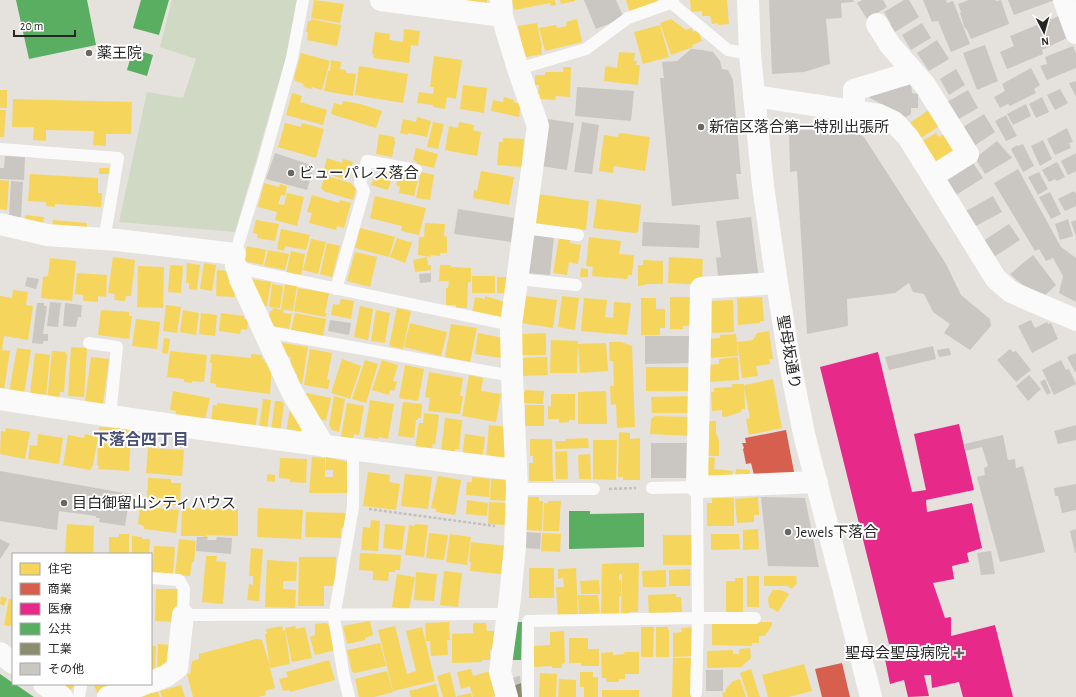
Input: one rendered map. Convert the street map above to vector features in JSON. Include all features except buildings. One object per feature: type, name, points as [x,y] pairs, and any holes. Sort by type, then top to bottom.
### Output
[{"type":"street","points":[[381,0],[502,8],[518,69],[538,126],[511,325],[517,480],[516,529],[508,614],[500,672],[507,697]]},
{"type":"street","name":"聖母坂通り","points":[[748,0],[750,54],[763,186],[777,283],[800,411],[871,697]]},
{"type":"street","points":[[1064,0],[1076,34]]},
{"type":"street","points":[[877,24],[890,45],[925,85],[968,154],[932,176]]},
{"type":"street","points":[[854,112],[854,90],[913,72]]},
{"type":"street","points":[[754,96],[879,115],[894,122],[908,137],[996,279],[1011,292],[1076,320]]},
{"type":"street","points":[[0,224],[47,235],[104,240],[235,260],[241,281],[292,392],[324,446]]},
{"type":"street","points":[[777,283],[701,288],[697,487],[817,482]]},
{"type":"street","points":[[0,399],[353,450],[517,480]]},
{"type":"street","points":[[152,682],[166,676],[177,668],[183,615]]},
{"type":"street","points":[[0,653],[12,661]]},
{"type":"street","points":[[45,685],[62,697]]},
{"type":"street","points":[[108,697],[141,685]]},
{"type":"lane","points":[[303,0],[292,58],[235,260],[252,271],[511,325]]},
{"type":"lane","points":[[518,69],[586,49],[628,18],[673,1],[674,5],[728,50],[750,54]]},
{"type":"lane","points":[[0,149],[118,158],[104,240]]},
{"type":"lane","points":[[336,288],[364,191],[360,183],[367,161],[416,170]]},
{"type":"lane","points":[[524,228],[578,235]]},
{"type":"lane","points":[[518,279],[576,285]]},
{"type":"lane","points":[[263,331],[512,376]]},
{"type":"lane","points":[[89,342],[117,347],[110,416]]},
{"type":"lane","points":[[349,697],[334,618],[353,507],[353,450]]},
{"type":"lane","points":[[517,480],[594,489]]},
{"type":"lane","points":[[652,488],[697,487],[698,618],[696,692]]},
{"type":"lane","points":[[152,578],[179,580],[184,589],[183,615],[508,614]]},
{"type":"lane","points":[[528,697],[528,620],[754,618]]},
{"type":"lane","points":[[79,697],[81,685]]},
{"type":"path","points":[[594,489],[652,488]]},
{"type":"path","points":[[353,507],[516,529]]},
{"type":"green space","points":[[172,0],[298,0],[285,61],[235,232],[119,222],[147,92],[183,98],[196,59],[160,47]]},
{"type":"place","name":"薬王院","points":[[89,53]]},
{"type":"place","name":"新宿区落合第一特別出張所","points":[[701,127]]},
{"type":"place","name":"ビューパレス落合","points":[[291,173]]},
{"type":"place","name":"目白御留山シティハウス","points":[[64,503]]},
{"type":"place","name":"Jewels下落合","points":[[788,532]]},
{"type":"place","name":"聖母会聖母病院","points":[[959,653]]},
{"type":"district","name":"下落合四丁目","points":[[141,439]]}]
